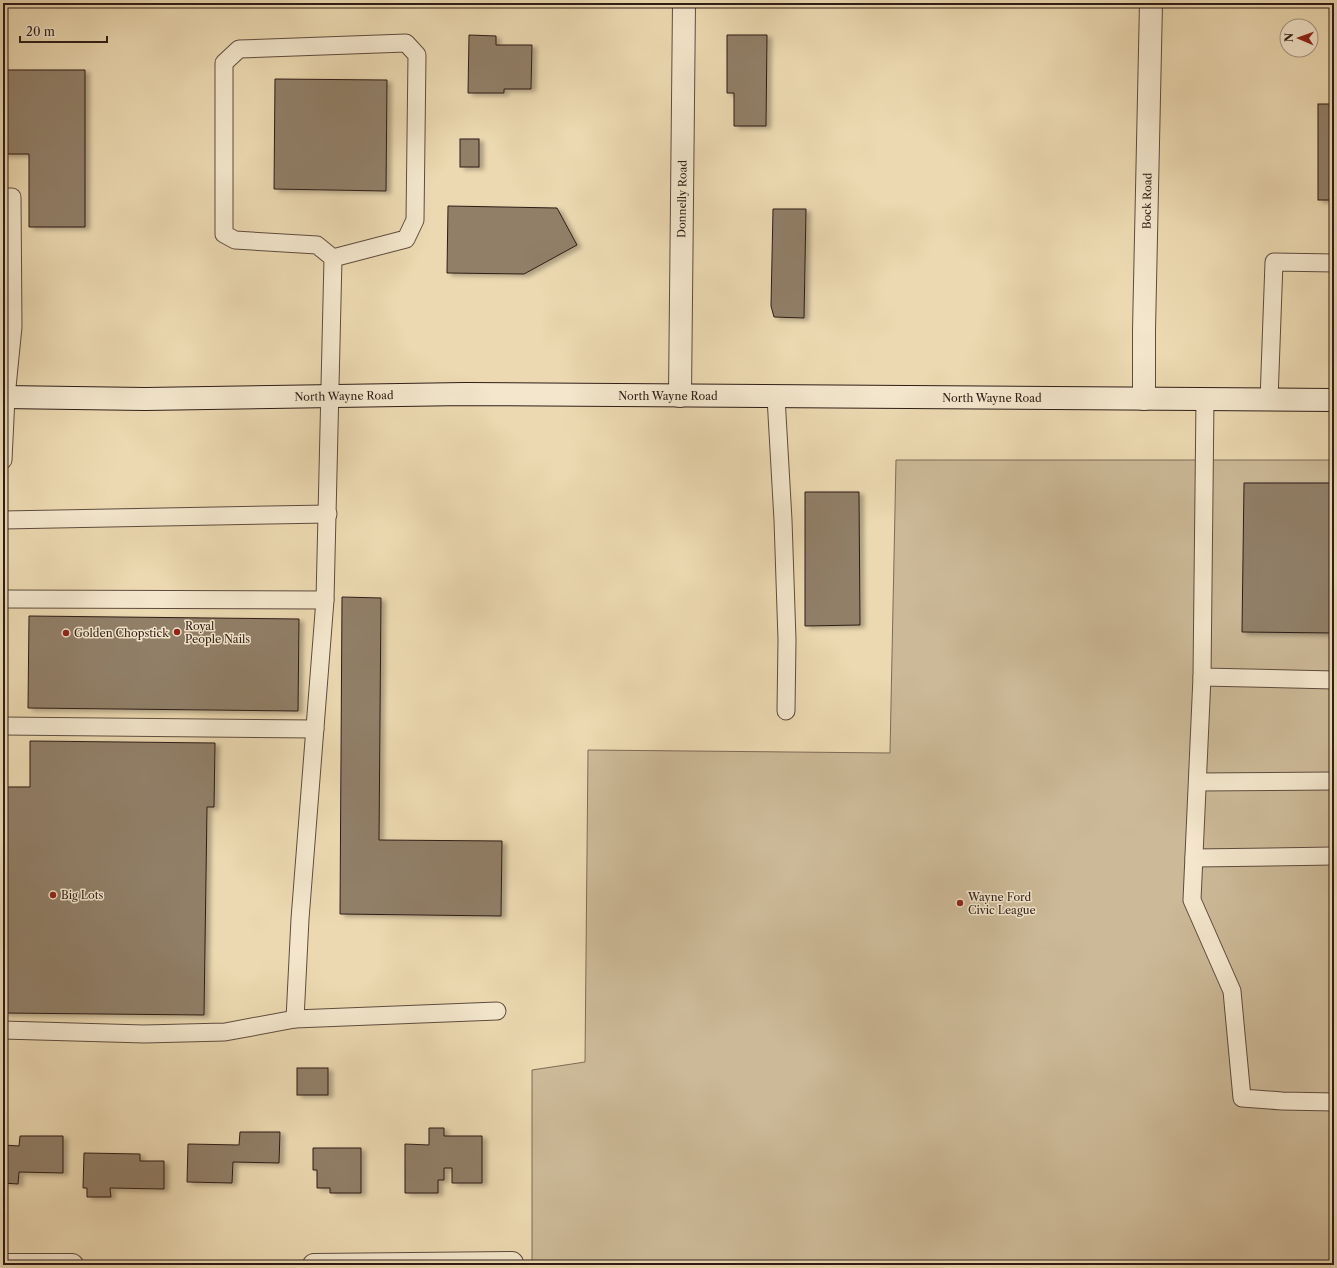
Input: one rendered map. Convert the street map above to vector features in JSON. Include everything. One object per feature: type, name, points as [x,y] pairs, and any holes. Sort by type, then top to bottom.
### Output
[{"type":"main road","name":"Donnelly Road","points":[[680,396],[684,3]]},
{"type":"main road","name":"Bock Road","points":[[1144,399],[1144,330],[1151,3]]},
{"type":"main road","name":"North Wayne Road","points":[[4,397],[145,399],[465,394],[1334,400]]},
{"type":"main road","points":[[314,1265],[512,1263]]},
{"type":"main road","points":[[3,1265],[72,1265]]},
{"type":"lane","points":[[406,43],[417,55],[415,220],[406,239],[333,258],[317,245],[235,240],[224,234],[224,63],[239,49],[406,43]]},
{"type":"lane","points":[[3,197],[12,197],[13,319],[4,397],[3,460]]},
{"type":"lane","points":[[295,1020],[300,919],[325,600],[333,258]]},
{"type":"lane","points":[[1269,400],[1274,262],[1334,263]]},
{"type":"lane","points":[[776,397],[783,520],[787,640],[786,711]]},
{"type":"lane","points":[[1205,399],[1202,677],[1192,900],[1232,991],[1242,1098],[1282,1101],[1334,1102]]},
{"type":"lane","points":[[3,520],[328,514]]},
{"type":"lane","points":[[3,599],[325,600]]},
{"type":"lane","points":[[1202,677],[1334,680]]},
{"type":"lane","points":[[3,726],[315,729]]},
{"type":"lane","points":[[1198,782],[1334,781]]},
{"type":"lane","points":[[1194,858],[1334,856]]},
{"type":"lane","points":[[3,1030],[144,1034],[225,1032],[295,1020],[496,1011]]},
{"type":"shaded area","name":"Wayne Ford Civic League","points":[[896,460],[1334,460],[1334,1265],[866,1265],[866,1261],[753,1261],[753,1265],[532,1265],[532,1070],[585,1062],[588,750],[890,753]]},
{"type":"building","points":[[469,35],[496,36],[496,45],[532,45],[531,89],[504,89],[504,93],[468,93]]},
{"type":"building","points":[[727,35],[767,35],[766,126],[734,126],[734,93],[727,93]]},
{"type":"building","points":[[3,70],[85,70],[85,227],[29,227],[29,154],[3,154]]},
{"type":"building","points":[[275,79],[387,80],[386,191],[274,189]]},
{"type":"building","points":[[1318,104],[1334,104],[1334,200],[1318,200]]},
{"type":"building","points":[[460,139],[479,139],[479,167],[460,167]]},
{"type":"building","points":[[448,206],[557,208],[577,245],[524,274],[447,273]]},
{"type":"building","points":[[773,209],[806,209],[804,318],[774,317],[771,306]]},
{"type":"building","points":[[1244,483],[1334,483],[1334,633],[1242,632]]},
{"type":"building","points":[[805,492],[859,492],[860,625],[805,626]]},
{"type":"building","points":[[342,597],[381,598],[379,840],[502,841],[501,916],[340,914]]},
{"type":"building","points":[[29,616],[299,619],[298,711],[28,708]]},
{"type":"building","points":[[30,741],[215,743],[214,807],[207,807],[204,1015],[3,1013],[3,787],[30,787]]},
{"type":"building","points":[[297,1068],[328,1068],[328,1095],[297,1095]]},
{"type":"building","points":[[429,1128],[444,1128],[444,1136],[482,1136],[482,1183],[452,1183],[452,1168],[444,1168],[444,1180],[438,1180],[438,1193],[405,1193],[405,1144],[429,1145]]},
{"type":"building","points":[[240,1132],[280,1132],[279,1163],[233,1162],[232,1183],[187,1182],[188,1144],[239,1145]]},
{"type":"building","points":[[20,1136],[63,1136],[63,1173],[19,1172],[18,1184],[3,1183],[3,1145],[19,1146]]},
{"type":"building","points":[[313,1148],[361,1148],[361,1193],[330,1193],[330,1188],[317,1188],[317,1170],[313,1170]]},
{"type":"building","points":[[84,1153],[140,1154],[140,1161],[164,1161],[164,1189],[110,1188],[111,1197],[87,1197],[87,1188],[83,1188]]},
{"type":"place","name":"Royal People Nails","points":[[177,632]]},
{"type":"place","name":"Golden Chopstick","points":[[66,633]]},
{"type":"place","name":"Big Lots","points":[[53,895]]},
{"type":"place","name":"Wayne Ford Civic League","points":[[960,903]]}]
